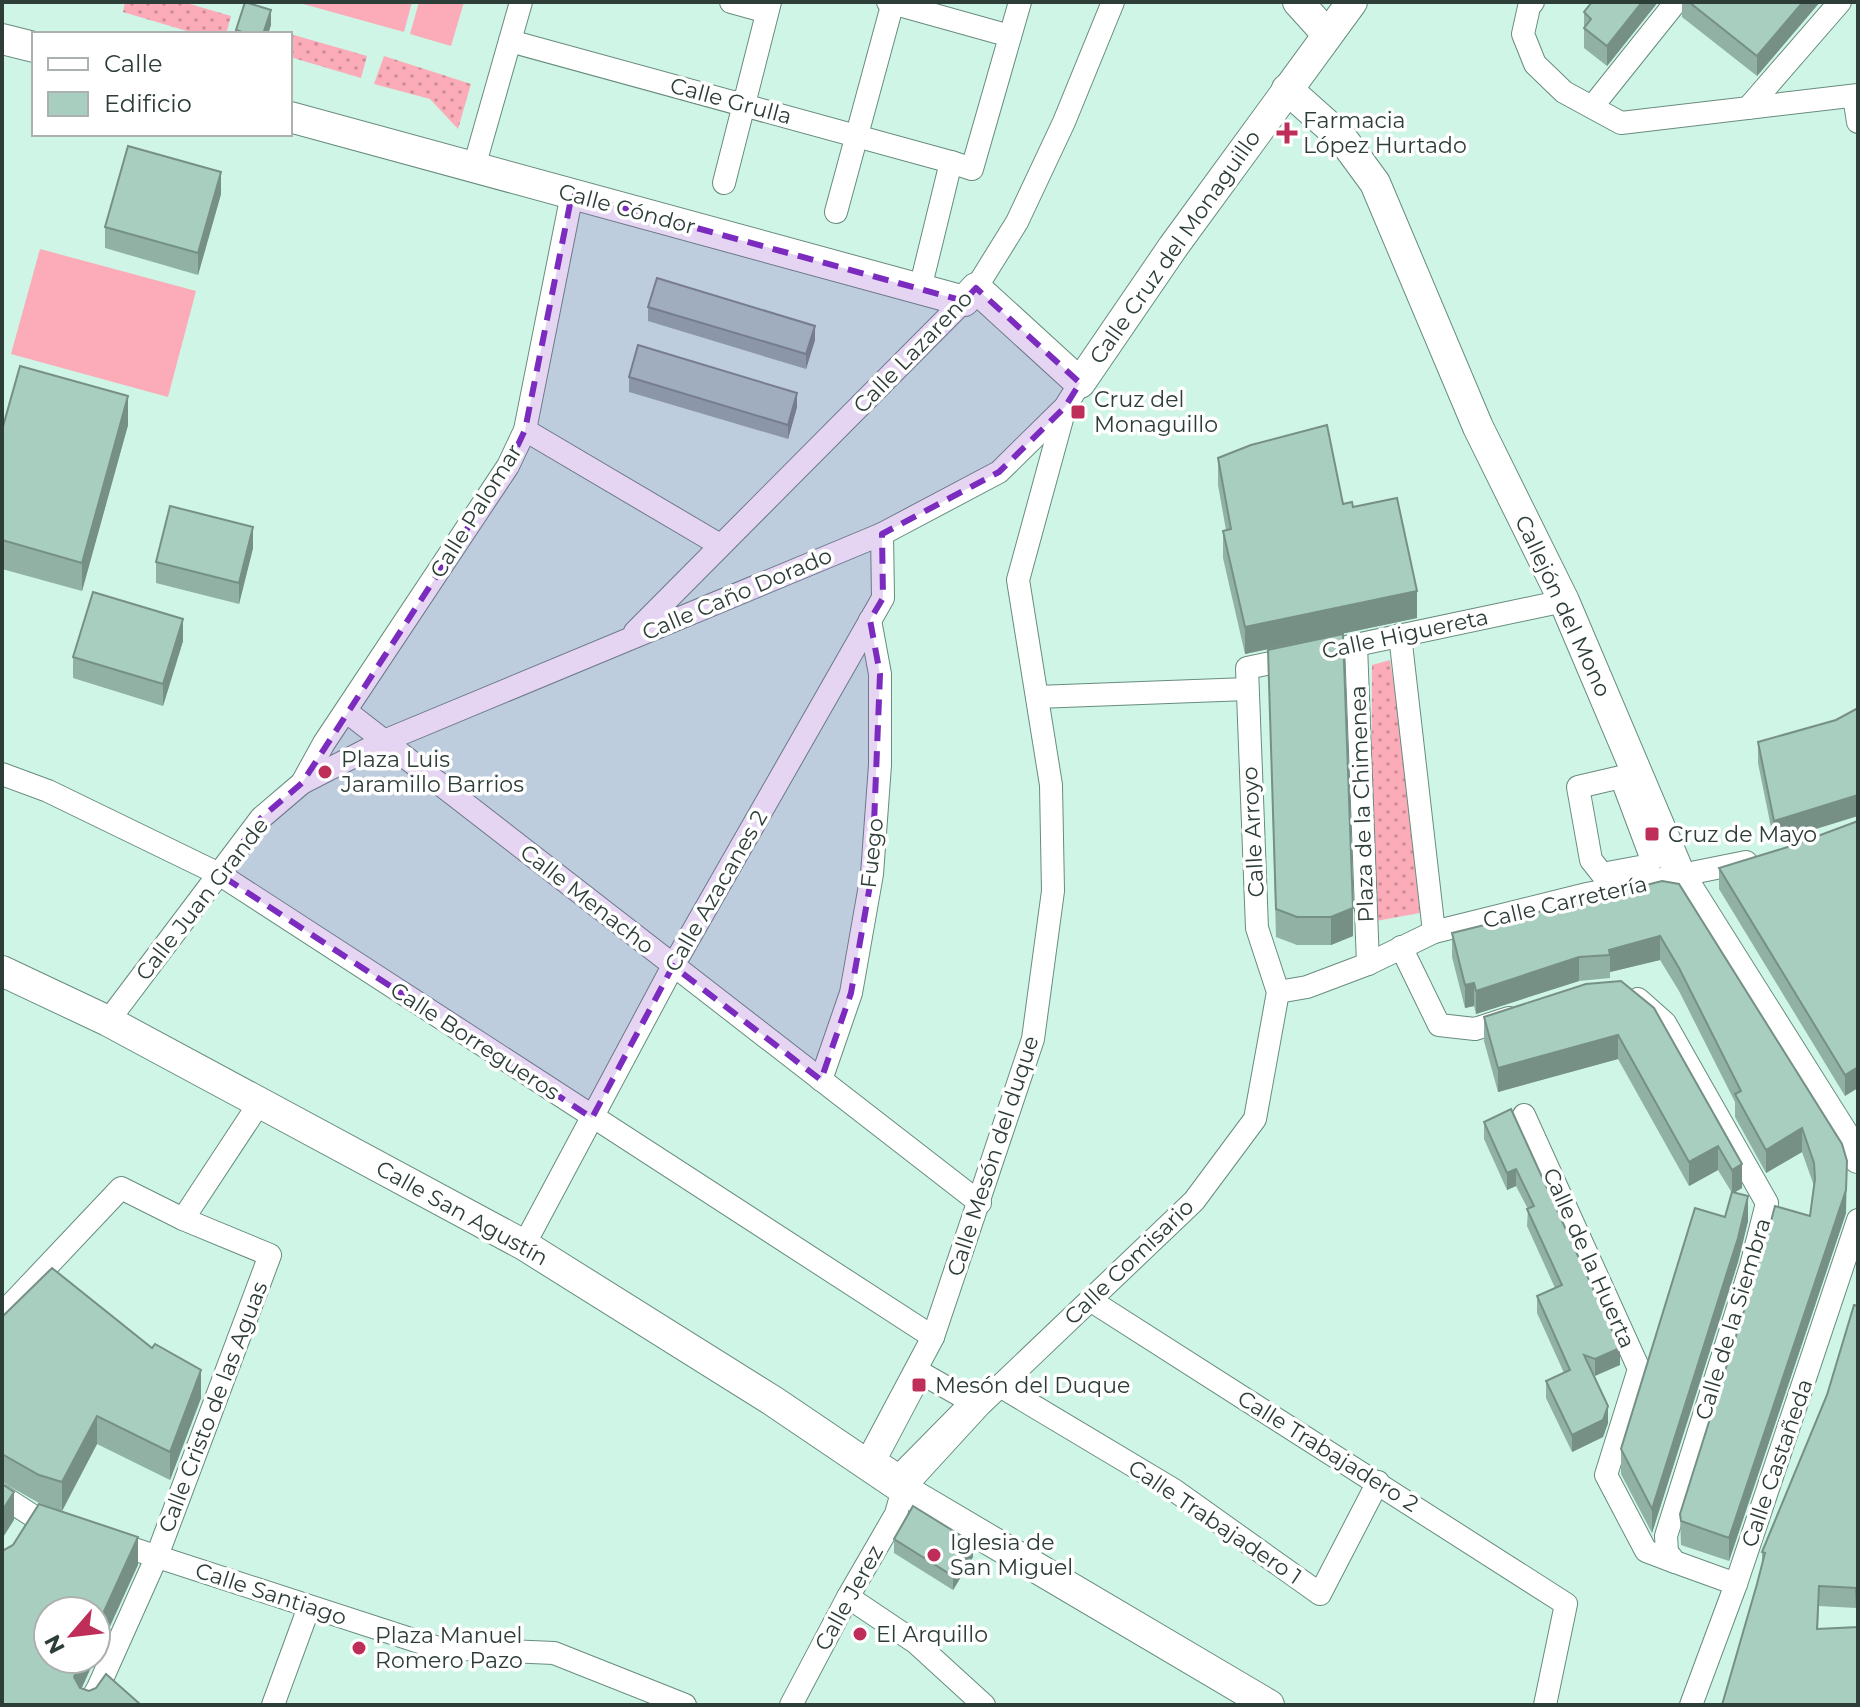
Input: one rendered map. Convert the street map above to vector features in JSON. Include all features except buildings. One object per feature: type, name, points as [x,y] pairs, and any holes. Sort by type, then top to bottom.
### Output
[{"type":"street","points":[[474,167],[521,2]]},
{"type":"street","points":[[724,183],[768,7],[731,2]]},
{"type":"street","points":[[836,212],[892,2],[1010,36]]},
{"type":"street","points":[[920,289],[951,162],[972,169],[1020,2]]},
{"type":"street","name":"Calle Lazareno","points":[[626,640],[970,294],[1017,222],[1064,122],[1113,2]]},
{"type":"street","points":[[1298,2],[1327,34]]},
{"type":"street","name":"Calle Cruz del Monaguillo","points":[[1073,395],[1164,259],[1352,2]]},
{"type":"street","points":[[1533,2],[1523,34],[1535,64],[1564,92],[1621,123],[1856,95],[1858,122]]},
{"type":"street","points":[[1592,107],[1676,2]]},
{"type":"street","points":[[1748,108],[1840,2]]},
{"type":"street","points":[[2,39],[32,46]]},
{"type":"street","name":"Calle Grulla","points":[[510,41],[951,162]]},
{"type":"street","name":"Callejón del Mono","points":[[1287,89],[1342,138],[1375,183],[1478,427],[1564,601],[1681,877],[1848,1129],[1858,1158]]},
{"type":"street","name":"Calle Cóndor","points":[[292,118],[920,289],[970,294]]},
{"type":"street","name":"Calle Palomar","points":[[347,712],[508,466],[525,430],[572,194]]},
{"type":"street","points":[[970,294],[1073,395]]},
{"type":"street","name":"Calle Caño Dorado","points":[[384,741],[882,534],[999,472],[1073,395]]},
{"type":"street","name":"Calle Mesón del duque","points":[[866,1463],[933,1337],[1033,1039],[1053,891],[1051,785],[1018,580],[1073,395]]},
{"type":"street","points":[[525,430],[720,545]]},
{"type":"street","name":"Calle Azacanes 2","points":[[524,1245],[673,966],[883,598],[882,534]]},
{"type":"street","name":"Calle Higuereta","points":[[1037,697],[1247,678],[1356,645],[1564,601]]},
{"type":"street","name":"Fuego","points":[[821,1080],[851,993],[872,874],[880,765],[880,674],[870,620]]},
{"type":"street","points":[[1400,635],[1434,932]]},
{"type":"street","name":"Plaza de la Chimenea","points":[[1356,645],[1368,964]]},
{"type":"street","name":"Calle Arroyo","points":[[1247,678],[1257,928],[1278,992]]},
{"type":"street","points":[[347,712],[384,741],[302,783],[324,743],[347,712]]},
{"type":"street","name":"Calle Menacho","points":[[384,741],[980,1203]]},
{"type":"street","points":[[1587,894],[1568,774],[1631,759]]},
{"type":"street","name":"Calle Borregueros","points":[[2,774],[48,791],[219,874],[933,1337]]},
{"type":"street","points":[[1621,777],[1652,860],[1645,866],[1602,874],[1597,870],[1591,860],[1578,787],[1621,777]]},
{"type":"street","name":"Calle Juan Grande","points":[[108,1021],[261,818],[302,783]]},
{"type":"street","name":"Calle Carretería","points":[[1278,992],[1307,987],[1368,964],[1434,932],[1587,894],[1771,857]]},
{"type":"street","points":[[1401,947],[1439,1025],[1475,1029],[1529,1011]]},
{"type":"street","name":"Calle San Agustín","points":[[2,971],[108,1021],[524,1245],[866,1463],[1269,1705]]},
{"type":"street","name":"Calle de la Siembra","points":[[1612,992],[1626,991],[1665,1023],[1767,1203],[1751,1266],[1666,1536],[1667,1552],[1675,1562]]},
{"type":"street","name":"Calle Comisario","points":[[901,1482],[1194,1201],[1255,1119],[1278,992]]},
{"type":"street","points":[[2,1314],[121,1188],[183,1219],[260,1102]]},
{"type":"street","name":"Calle de la Huerta","points":[[1524,1115],[1639,1369],[1606,1475],[1646,1551],[1675,1562]]},
{"type":"street","name":"Calle Cristo de las Aguas","points":[[157,1556],[270,1255],[183,1219]]},
{"type":"street","name":"Calle Castañeda","points":[[1691,1705],[1736,1584],[1858,1220]]},
{"type":"street","name":"Calle Trabajadero 2","points":[[1090,1300],[1566,1604],[1545,1705]]},
{"type":"street","points":[[921,1373],[972,1402],[901,1482],[875,1460],[921,1373]]},
{"type":"street","name":"Calle Trabajadero 1","points":[[1000,1386],[1174,1490],[1320,1594],[1378,1482]]},
{"type":"street","name":"Calle Jerez","points":[[791,1705],[896,1514],[901,1482]]},
{"type":"street","name":"Calle Santiago","points":[[2,1496],[29,1522],[81,1532],[438,1648],[554,1653],[685,1705]]},
{"type":"street","points":[[88,1705],[157,1556]]},
{"type":"street","points":[[1675,1562],[1736,1584]]},
{"type":"street","points":[[848,1597],[915,1642],[984,1705]]},
{"type":"street","points":[[273,1705],[309,1607]]},
{"type":"highlighted area","points":[[572,194],[964,301],[976,288],[1080,383],[1065,407],[999,472],[882,534],[883,598],[870,620],[880,674],[872,874],[851,993],[821,1080],[673,966],[592,1118],[219,874],[261,818],[302,783],[508,466],[525,430]]},
{"type":"shaded area","points":[[125,2],[183,2],[231,16],[227,32],[190,32],[123,12]]},
{"type":"shaded area","points":[[296,2],[412,2],[404,32]]},
{"type":"shaded area","points":[[419,2],[464,2],[451,46],[410,34]]},
{"type":"shaded area","points":[[292,34],[367,56],[361,78],[292,58]]},
{"type":"shaded area","points":[[384,56],[471,84],[458,129],[430,99],[374,84]]},
{"type":"shaded area","points":[[40,249],[196,291],[168,397],[11,354]]},
{"type":"shaded area","points":[[1390,660],[1430,911],[1371,922],[1372,665]]},
{"type":"place","name":"Farmacia López Hurtado","points":[[1287,133]]},
{"type":"place","name":"Cruz del Monaguillo","points":[[1078,412]]},
{"type":"place","name":"Plaza Luis Jaramillo Barrios","points":[[325,772]]},
{"type":"place","name":"Cruz de Mayo","points":[[1652,834]]},
{"type":"place","name":"Mesón del Duque","points":[[919,1385]]},
{"type":"place","name":"Iglesia de San Miguel","points":[[934,1555]]},
{"type":"place","name":"El Arquillo","points":[[860,1634]]},
{"type":"place","name":"Plaza Manuel Romero Pazo","points":[[359,1648]]}]
